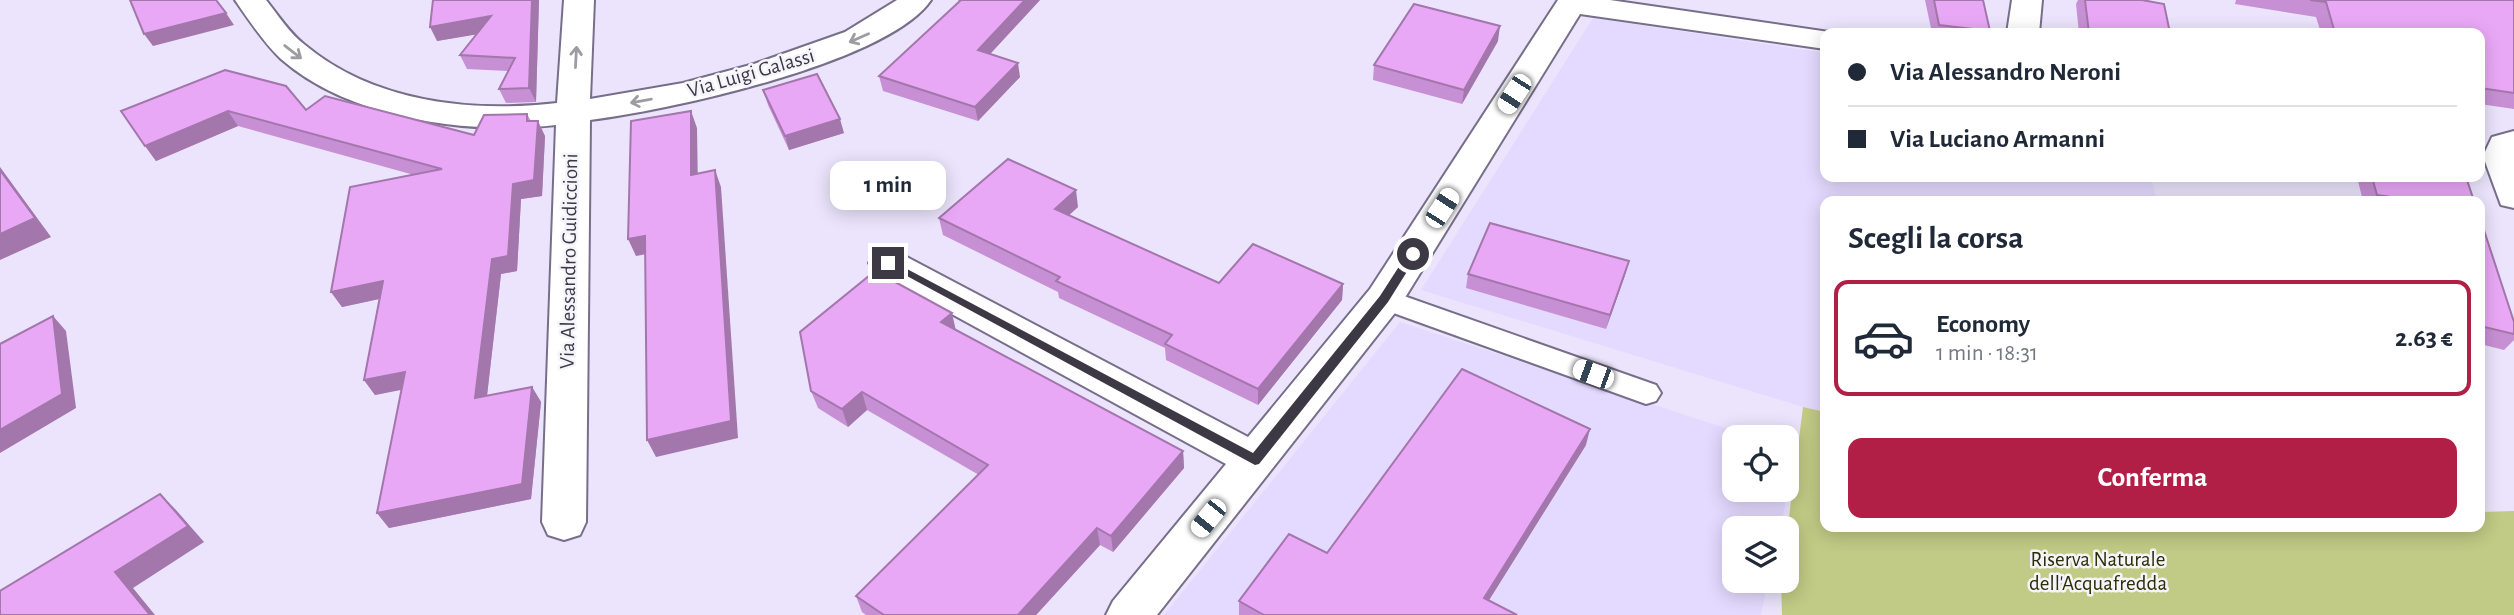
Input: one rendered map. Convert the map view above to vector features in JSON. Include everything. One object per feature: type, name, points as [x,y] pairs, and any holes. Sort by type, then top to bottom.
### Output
[{"type":"street","name":"Via Luigi Galassi","points":[[250,0],[264,22],[291,52],[335,80],[382,100],[425,111],[511,118],[572,114],[701,89],[808,58],[885,25],[916,0]]},
{"type":"street","name":"Via Alessandro Guidiccioni","points":[[564,522],[572,114],[579,0]]},
{"type":"street","points":[[2024,28],[2027,0]]},
{"type":"street","points":[[1129,615],[1384,299],[1573,2],[1820,39]]},
{"type":"street","points":[[2514,142],[2504,145],[2500,156],[2514,196]]},
{"type":"street","points":[[888,263],[1255,460]]},
{"type":"lane","points":[[1384,299],[1646,393]]},
{"type":"shaded area","points":[[1593,18],[1820,52],[1820,182],[2152,182],[2156,196],[1820,196],[1820,411],[1421,290]]},
{"type":"shaded area","points":[[1400,322],[1722,427],[1722,502],[1786,502],[1783,516],[1722,516],[1722,593],[1766,593],[1761,615],[1164,615]]},
{"type":"green space","name":"Riserva Naturale dell'Acquafredda","points":[[1803,407],[1820,411],[1820,532],[2485,532],[2485,512],[2514,511],[2514,615],[1782,615],[1781,593],[1799,593],[1799,516],[1789,516],[1791,502],[1799,502],[1799,438]]},
{"type":"building","points":[[130,0],[216,0],[226,13],[144,34]]},
{"type":"building","points":[[433,0],[532,0],[529,88],[499,89],[515,58],[460,55],[491,16],[430,27]]},
{"type":"building","points":[[961,0],[1025,0],[978,50],[1018,63],[975,107],[879,76]]},
{"type":"building","points":[[1934,0],[1983,0],[1989,28],[1939,25]]},
{"type":"building","points":[[2085,0],[2142,0],[2164,4],[2169,28],[2088,28]]},
{"type":"building","points":[[2310,0],[2514,0],[2514,93],[2485,89],[2485,28],[2334,28],[2326,2]]},
{"type":"building","points":[[1414,4],[1500,26],[1464,90],[1374,65]]},
{"type":"building","points":[[225,70],[286,86],[306,110],[325,96],[474,135],[484,115],[527,114],[527,121],[538,121],[534,180],[513,184],[508,256],[492,259],[475,398],[532,387],[522,484],[377,513],[405,372],[364,380],[383,281],[331,292],[350,187],[442,169],[228,111],[145,146],[121,111]]},
{"type":"building","points":[[817,74],[840,119],[785,136],[763,90]]},
{"type":"building","points":[[691,111],[691,175],[715,170],[731,421],[647,440],[645,236],[628,239],[631,121]]},
{"type":"building","points":[[1008,159],[1076,190],[1055,209],[1219,283],[1253,244],[1343,284],[1258,389],[1165,344],[1172,335],[1056,281],[1060,277],[939,218]]},
{"type":"building","points":[[0,170],[35,218],[0,234]]},
{"type":"building","points":[[2373,182],[2468,182],[2472,196],[2384,196],[2377,195]]},
{"type":"building","points":[[1490,223],[1629,261],[1610,315],[1468,274]]},
{"type":"building","points":[[2485,233],[2514,322],[2514,334],[2485,327]]},
{"type":"building","points":[[875,271],[952,313],[941,322],[1183,451],[1111,536],[1097,528],[1018,615],[884,615],[856,596],[988,465],[862,392],[842,409],[811,391],[800,332]]},
{"type":"building","points":[[53,316],[62,394],[0,430],[0,344]]},
{"type":"building","points":[[1462,369],[1590,429],[1484,598],[1517,615],[1264,615],[1239,601],[1289,534],[1327,553]]},
{"type":"building","points":[[160,494],[188,526],[115,572],[150,615],[0,615],[0,591]]},
{"type":"route","points":[[888,263],[1255,460],[1384,299],[1413,254]]}]
